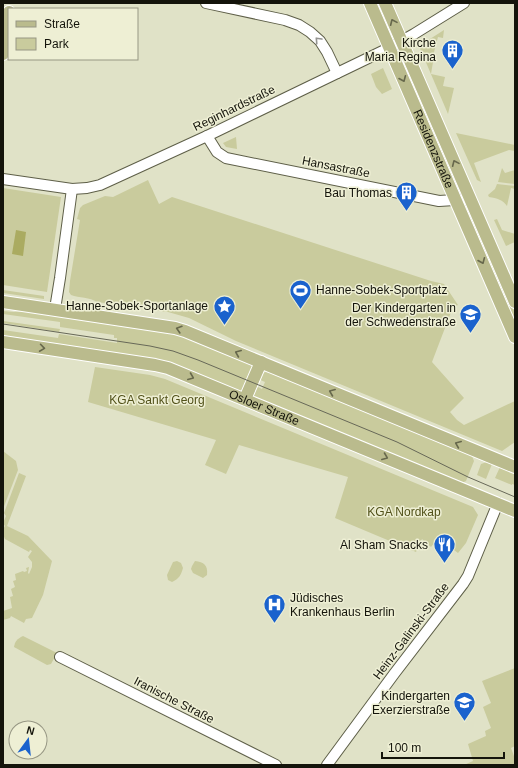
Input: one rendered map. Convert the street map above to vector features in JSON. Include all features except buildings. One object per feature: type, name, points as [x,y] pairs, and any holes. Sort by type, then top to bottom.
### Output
[{"type":"main road","name":"Residenzstraße","points":[[370,3],[515,338]]},
{"type":"main road","name":"Residenzstraße","points":[[385,3],[515,302]]},
{"type":"main road","points":[[3,54],[8,17]]},
{"type":"main road","points":[[3,302],[176,328],[515,468]]},
{"type":"main road","name":"Osloer Straße","points":[[3,342],[162,366],[175,370],[515,511]]},
{"type":"main road","points":[[245,399],[261,362]]},
{"type":"street","points":[[206,3],[285,20],[299,25],[320,41],[337,73]]},
{"type":"street","name":"Reginhardstraße","points":[[3,178],[72,189],[87,188],[100,184],[207,136],[389,48],[464,3]]},
{"type":"street","name":"Hansastraße","points":[[207,136],[217,152],[226,158],[439,201],[470,199]]},
{"type":"street","points":[[55,309],[72,189]]},
{"type":"street","name":"Heinz-Galinski-Straße","points":[[327,765],[463,584],[468,576],[498,503]]},
{"type":"street","name":"Iranische Straße","points":[[60,657],[276,765]]},
{"type":"green space","points":[[444,30],[443,38],[438,37],[433,56],[431,74],[445,77],[443,86],[454,88],[448,114],[419,46]]},
{"type":"green space","points":[[383,68],[392,89],[382,94],[376,87],[371,74]]},
{"type":"green space","points":[[424,104],[458,182],[452,182],[420,106]]},
{"type":"green space","points":[[456,133],[515,145],[515,151],[509,150],[474,163],[481,182],[477,180]]},
{"type":"green space","points":[[236,137],[237,149],[226,147],[223,143]]},
{"type":"green space","points":[[502,168],[505,173],[515,170],[515,184],[498,182]]},
{"type":"green space","name":"Hanne-Sobek-Sportplatz","points":[[148,180],[159,204],[172,197],[444,284],[458,305],[453,307],[432,362],[464,398],[450,412],[464,425],[515,401],[515,442],[502,451],[236,341],[189,318],[168,312],[97,302],[91,299],[71,295],[69,292],[70,281],[80,220],[77,219],[80,208],[83,205],[105,196],[113,197]]},
{"type":"green space","points":[[497,184],[515,186],[515,189],[511,188],[507,206],[502,201],[489,197],[488,195],[495,189]]},
{"type":"green space","points":[[3,188],[61,197],[47,292],[3,285]]},
{"type":"green space","points":[[467,217],[473,217],[515,313],[515,327]]},
{"type":"green space","points":[[497,219],[502,230],[515,234],[515,242],[506,246],[494,220]]},
{"type":"green space","points":[[3,290],[44,296],[44,299],[3,293]]},
{"type":"green space","points":[[3,311],[24,311],[164,331],[183,336],[253,366],[242,392],[240,392],[172,364],[3,337],[3,330],[58,338],[59,334],[117,343],[117,338],[114,338],[114,335],[60,327],[60,322],[3,314]]},
{"type":"green space","points":[[3,321],[60,329],[59,332],[3,323]]},
{"type":"green space","name":"KGA Nordkap","points":[[95,367],[150,375],[165,379],[473,507],[478,515],[466,543],[458,553],[438,538],[431,547],[422,539],[416,552],[335,518],[348,477],[239,445],[226,474],[205,465],[216,440],[88,402]]},
{"type":"green space","points":[[265,372],[271,373],[472,456],[474,461],[466,481],[462,483],[253,396],[256,386],[262,389],[265,382],[258,379],[260,375]]},
{"type":"green space","points":[[3,451],[16,461],[18,470],[3,509]]},
{"type":"green space","points":[[487,462],[492,464],[486,479],[477,475],[481,464]]},
{"type":"green space","points":[[500,467],[515,473],[515,485],[495,478]]},
{"type":"green space","points":[[19,473],[26,476],[7,526],[28,536],[52,561],[43,595],[32,618],[26,619],[24,623],[11,616],[10,618],[3,620],[3,611],[12,608],[10,597],[13,596],[11,589],[15,587],[13,581],[16,580],[15,574],[27,571],[26,568],[29,567],[29,574],[32,567],[32,562],[28,557],[32,551],[30,550],[29,552],[5,539],[3,534],[3,529],[5,526],[3,523],[6,516],[4,513]]},
{"type":"green space","points":[[177,561],[181,563],[183,568],[176,580],[172,582],[168,580],[167,575],[173,562]]},
{"type":"green space","points":[[195,561],[201,562],[206,566],[207,575],[203,578],[193,573],[191,569]]},
{"type":"green space","points":[[23,636],[57,653],[51,664],[47,665],[14,647],[17,640]]},
{"type":"green space","points":[[515,668],[515,746],[511,748],[515,759],[515,765],[464,765],[473,761],[468,744],[486,736],[485,731],[491,728],[483,707],[491,703],[482,681]]},
{"type":"shaded area","points":[[16,230],[26,232],[23,256],[12,254]]},
{"type":"tram line","points":[[3,324],[150,346],[173,351],[397,442],[468,477],[515,497]]},
{"type":"place","name":"Kirche Maria Regina","points":[[452,70]]},
{"type":"place","name":"Bau Thomas","points":[[407,212]]},
{"type":"place","name":"Hanne-Sobek-Sportplatz","points":[[301,310]]},
{"type":"place","name":"Hanne-Sobek-Sportanlage","points":[[224,326]]},
{"type":"place","name":"Der Kindergarten in der Schwedenstraße","points":[[471,334]]},
{"type":"place","name":"Al Sham Snacks","points":[[444,564]]},
{"type":"place","name":"Jüdisches Krankenhaus Berlin","points":[[274,624]]},
{"type":"place","name":"Kindergarten Exerzierstraße","points":[[465,722]]},
{"type":"park label","name":"KGA Sankt Georg","points":[[157,400]]}]
